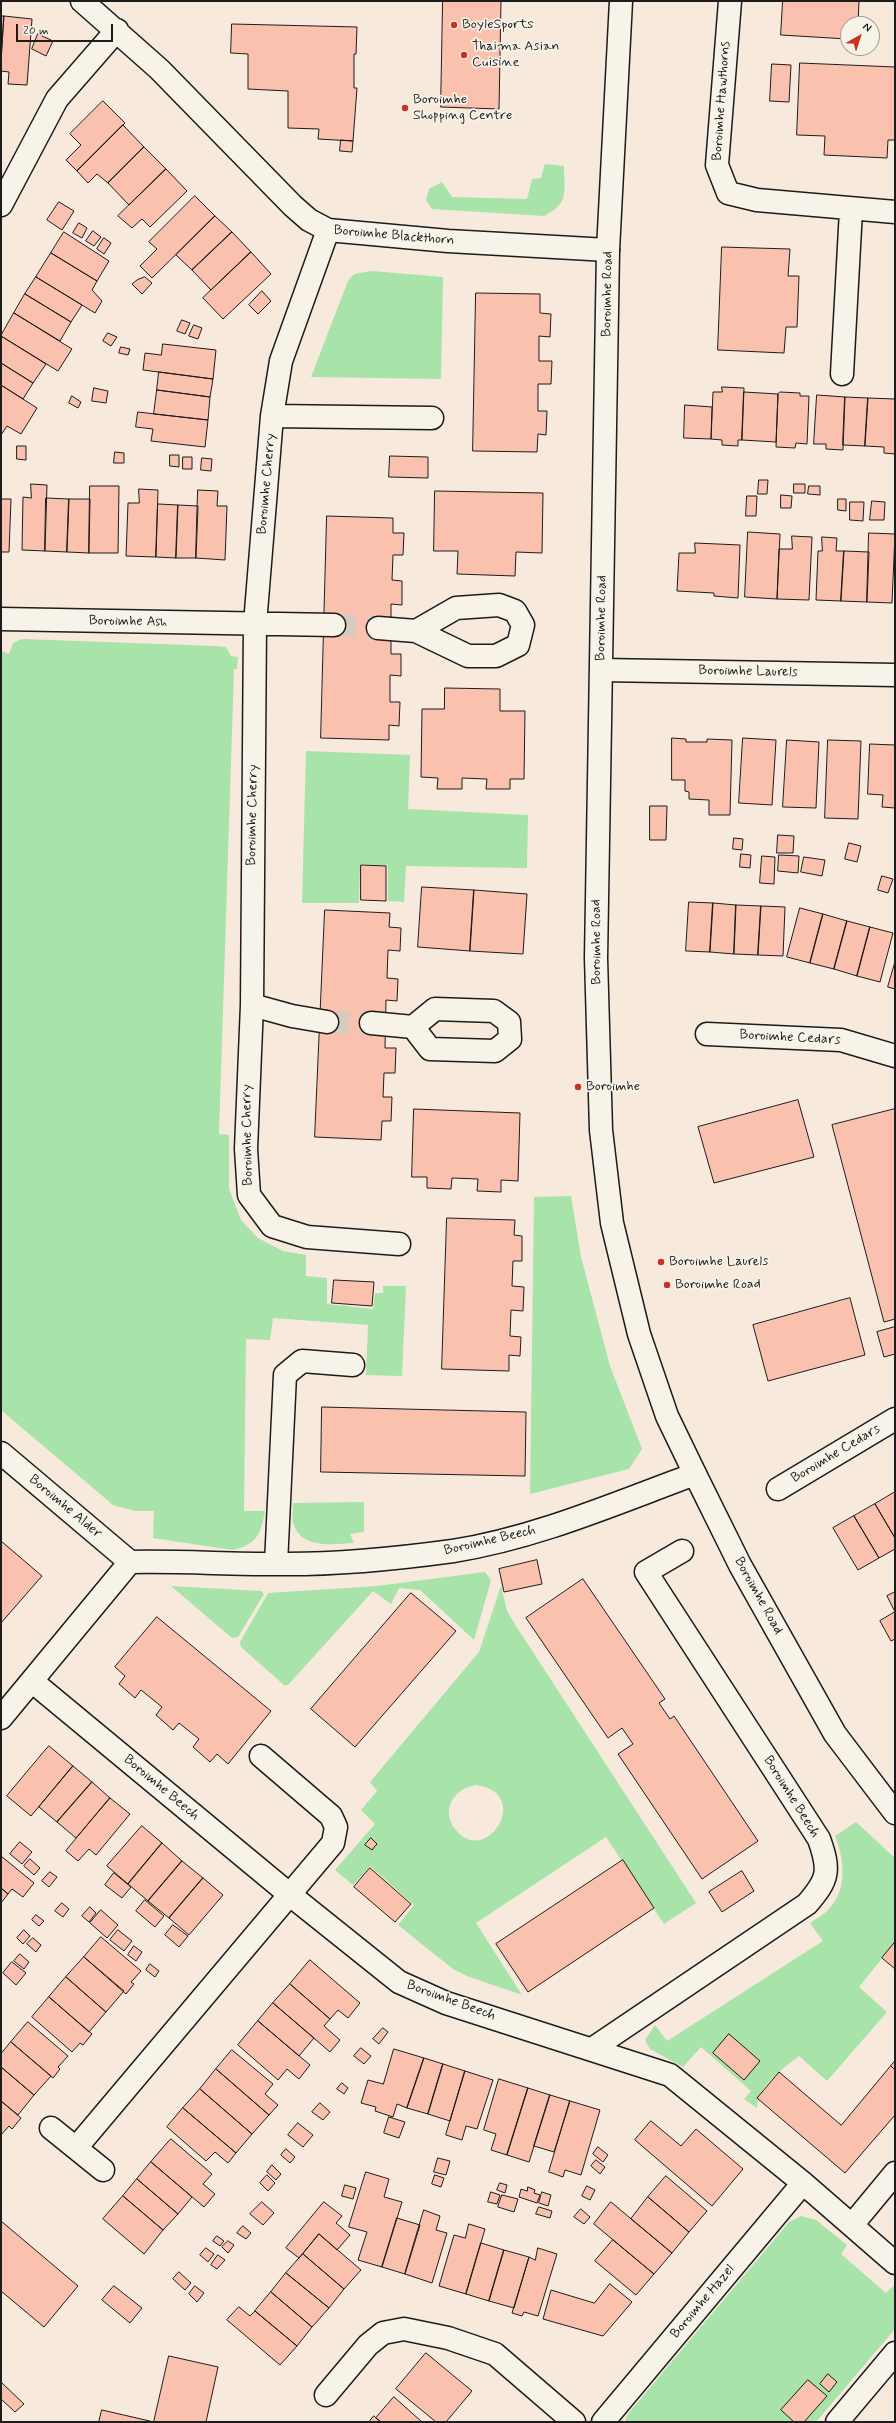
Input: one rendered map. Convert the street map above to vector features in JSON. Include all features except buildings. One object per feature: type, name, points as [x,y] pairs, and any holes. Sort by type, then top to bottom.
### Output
[{"type":"street","name":"Boroimhe Blackthorn","points":[[82,1],[117,30],[159,69],[293,206],[310,220],[328,230],[448,241],[608,250]]},
{"type":"street","name":"Boroimhe Road","points":[[621,1],[608,250],[602,670],[596,944],[597,1037],[601,1130],[612,1223],[639,1334],[667,1416],[740,1565],[835,1734],[895,1813]]},
{"type":"street","name":"Boroimhe Hawthorns","points":[[730,1],[717,165],[728,193],[757,200],[852,210],[895,212]]},
{"type":"street","points":[[1,205],[57,99],[117,30]]},
{"type":"street","points":[[842,374],[852,210]]},
{"type":"street","name":"Boroimhe Cherry","points":[[328,230],[281,361],[272,416],[256,624],[252,1005],[246,1114],[249,1195],[272,1226],[278,1228],[307,1237],[398,1244]]},
{"type":"street","name":"Boroimhe Cherry","points":[[272,416],[432,418]]},
{"type":"street","name":"Boroimhe Ash","points":[[1,619],[256,624]]},
{"type":"street","points":[[256,624],[334,625]]},
{"type":"street","points":[[378,628],[416,632]]},
{"type":"street","name":"Boroimhe Laurels","points":[[602,670],[895,675]]},
{"type":"street","points":[[252,1005],[292,1016],[327,1022]]},
{"type":"street","points":[[371,1024],[413,1027]]},
{"type":"street","name":"Boroimhe Cedars","points":[[707,1034],[841,1040],[895,1056]]},
{"type":"street","points":[[276,1564],[285,1375],[302,1361],[353,1365]]},
{"type":"street","name":"Boroimhe Cedars","points":[[778,1489],[895,1419]]},
{"type":"street","name":"Boroimhe Alder","points":[[1,1453],[130,1562]]},
{"type":"street","name":"Boroimhe Beech","points":[[130,1562],[173,1561],[276,1564],[342,1562],[454,1550],[531,1532],[695,1474]]},
{"type":"street","name":"Boroimhe Beech","points":[[592,2049],[807,1904],[822,1887],[827,1862],[819,1839],[646,1572],[682,1551]]},
{"type":"street","points":[[1,1718],[33,1682],[130,1562]]},
{"type":"street","name":"Boroimhe Beech","points":[[33,1682],[289,1894],[399,1982],[446,2003],[592,2049],[670,2076],[803,2183]]},
{"type":"street","points":[[76,2148],[333,1843],[336,1828],[331,1816],[261,1756]]},
{"type":"street","points":[[51,2128],[103,2170]]},
{"type":"street","points":[[852,2225],[895,2173]]},
{"type":"street","points":[[803,2183],[895,2263]]},
{"type":"street","name":"Boroimhe Hazel","points":[[603,2422],[803,2183]]},
{"type":"street","points":[[326,2395],[368,2345],[383,2333],[404,2329],[448,2338],[495,2354],[574,2422]]},
{"type":"street","points":[[838,2422],[895,2353]]},
{"type":"green space","points":[[545,164],[564,166],[565,190],[562,201],[558,206],[544,216],[432,209],[426,200],[429,189],[442,182],[452,197],[527,199],[532,179],[541,178]]},
{"type":"green space","points":[[372,271],[443,277],[441,379],[311,377],[348,281],[354,274]]},
{"type":"green space","points":[[22,639],[215,646],[226,647],[231,656],[238,657],[237,669],[234,669],[219,1134],[229,1135],[229,1189],[241,1220],[258,1238],[283,1251],[306,1255],[306,1276],[327,1278],[327,1304],[373,1309],[375,1293],[383,1293],[383,1286],[406,1286],[402,1376],[366,1375],[368,1325],[273,1318],[270,1340],[246,1339],[244,1511],[265,1511],[262,1526],[253,1541],[248,1545],[233,1550],[153,1538],[154,1511],[135,1511],[113,1505],[1,1410],[1,651],[9,654],[13,643]]},
{"type":"green space","points":[[306,751],[410,755],[408,809],[528,815],[527,868],[406,866],[404,902],[388,901],[388,866],[360,864],[359,903],[302,903]]},
{"type":"green space","points":[[571,1196],[581,1257],[610,1366],[642,1449],[629,1469],[530,1494],[534,1197]]},
{"type":"green space","points":[[364,1502],[364,1532],[350,1534],[354,1543],[327,1544],[310,1541],[297,1531],[293,1522],[293,1503]]},
{"type":"green space","points":[[485,1572],[491,1580],[474,1640],[420,1590],[399,1588],[391,1604],[373,1591],[288,1685],[284,1685],[241,1647],[240,1642],[268,1593],[377,1586]]},
{"type":"green space","points":[[171,1586],[261,1591],[264,1594],[238,1637],[232,1638]]},
{"type":"green space","points":[[501,1586],[507,1611],[516,1626],[696,1903],[664,1924],[606,1837],[476,1923],[522,1995],[467,1976],[453,1969],[398,1925],[414,1905],[370,1866],[353,1885],[335,1870],[375,1824],[361,1810],[377,1791],[370,1782],[479,1652]],"holes":[[[476,1785],[493,1791],[502,1801],[503,1813],[499,1825],[491,1835],[480,1840],[467,1839],[455,1829],[451,1821],[449,1814],[452,1801],[462,1790]]]},
{"type":"green space","points":[[856,1822],[895,1858],[895,1942],[859,1987],[887,2012],[827,2081],[799,2056],[766,2085],[761,2092],[757,2108],[744,2099],[751,2091],[701,2047],[683,2067],[650,2049],[645,2040],[655,2025],[667,2041],[823,1941],[810,1923],[828,1910],[836,1900],[840,1891],[843,1873],[841,1854],[835,1836]]},
{"type":"green space","points":[[801,2216],[816,2220],[847,2245],[841,2254],[886,2293],[893,2286],[895,2288],[895,2329],[816,2422],[625,2422],[627,2415],[789,2222]]},
{"type":"tunnel","points":[[334,625],[378,628]]},
{"type":"tunnel","points":[[327,1022],[371,1023]]},
{"type":"place","name":"BoyleSports","points":[[454,25]]},
{"type":"place","name":"Thaima Asian Cuisine","points":[[464,55]]},
{"type":"place","name":"Boroimhe Shopping Centre","points":[[405,108]]},
{"type":"place","name":"Boroimhe","points":[[578,1087]]},
{"type":"place","name":"Boroimhe Laurels","points":[[661,1262]]},
{"type":"place","name":"Boroimhe Road","points":[[667,1285]]}]
